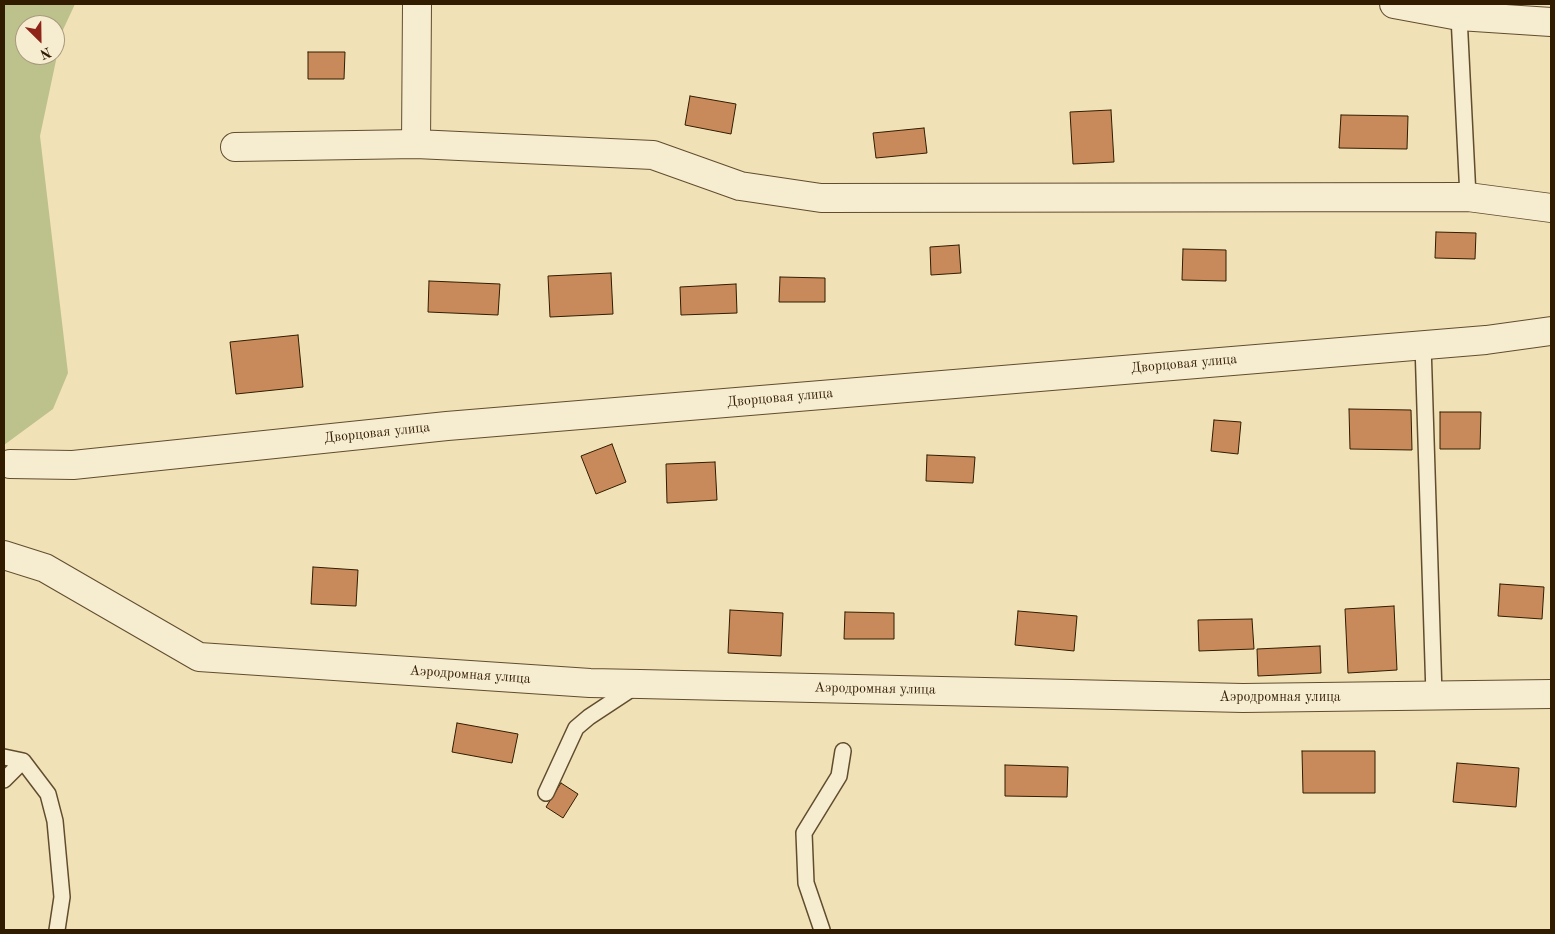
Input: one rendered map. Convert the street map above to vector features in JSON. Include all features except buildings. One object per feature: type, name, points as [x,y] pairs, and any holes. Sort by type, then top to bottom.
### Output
[{"type":"street","points":[[416,144],[417,4]]},
{"type":"street","points":[[1394,4],[1459,16],[1551,22]]},
{"type":"street","points":[[235,147],[416,144],[653,155],[740,186],[821,198],[1468,197],[1551,208]]},
{"type":"street","name":"Дворцовая улица","points":[[7,470],[73,465],[447,426],[1486,340],[1551,332]]},
{"type":"street","name":"Аэродромная улица","points":[[4,555],[45,568],[199,657],[640,684],[1243,698],[1551,694]]},
{"type":"lane","points":[[1459,16],[1468,197]]},
{"type":"lane","points":[[1424,344],[1434,696]]},
{"type":"lane","points":[[546,793],[576,728],[589,717],[640,684]]},
{"type":"lane","points":[[822,930],[806,883],[804,833],[839,776],[843,751]]},
{"type":"lane","points":[[4,757],[23,760],[48,794],[55,821],[62,897],[57,930]]},
{"type":"lane","points":[[4,780],[23,760]]},
{"type":"green space","points":[[4,4],[75,4],[65,26],[65,15],[15,15],[15,65],[55,65],[40,136],[68,373],[53,409],[4,445]]}]
